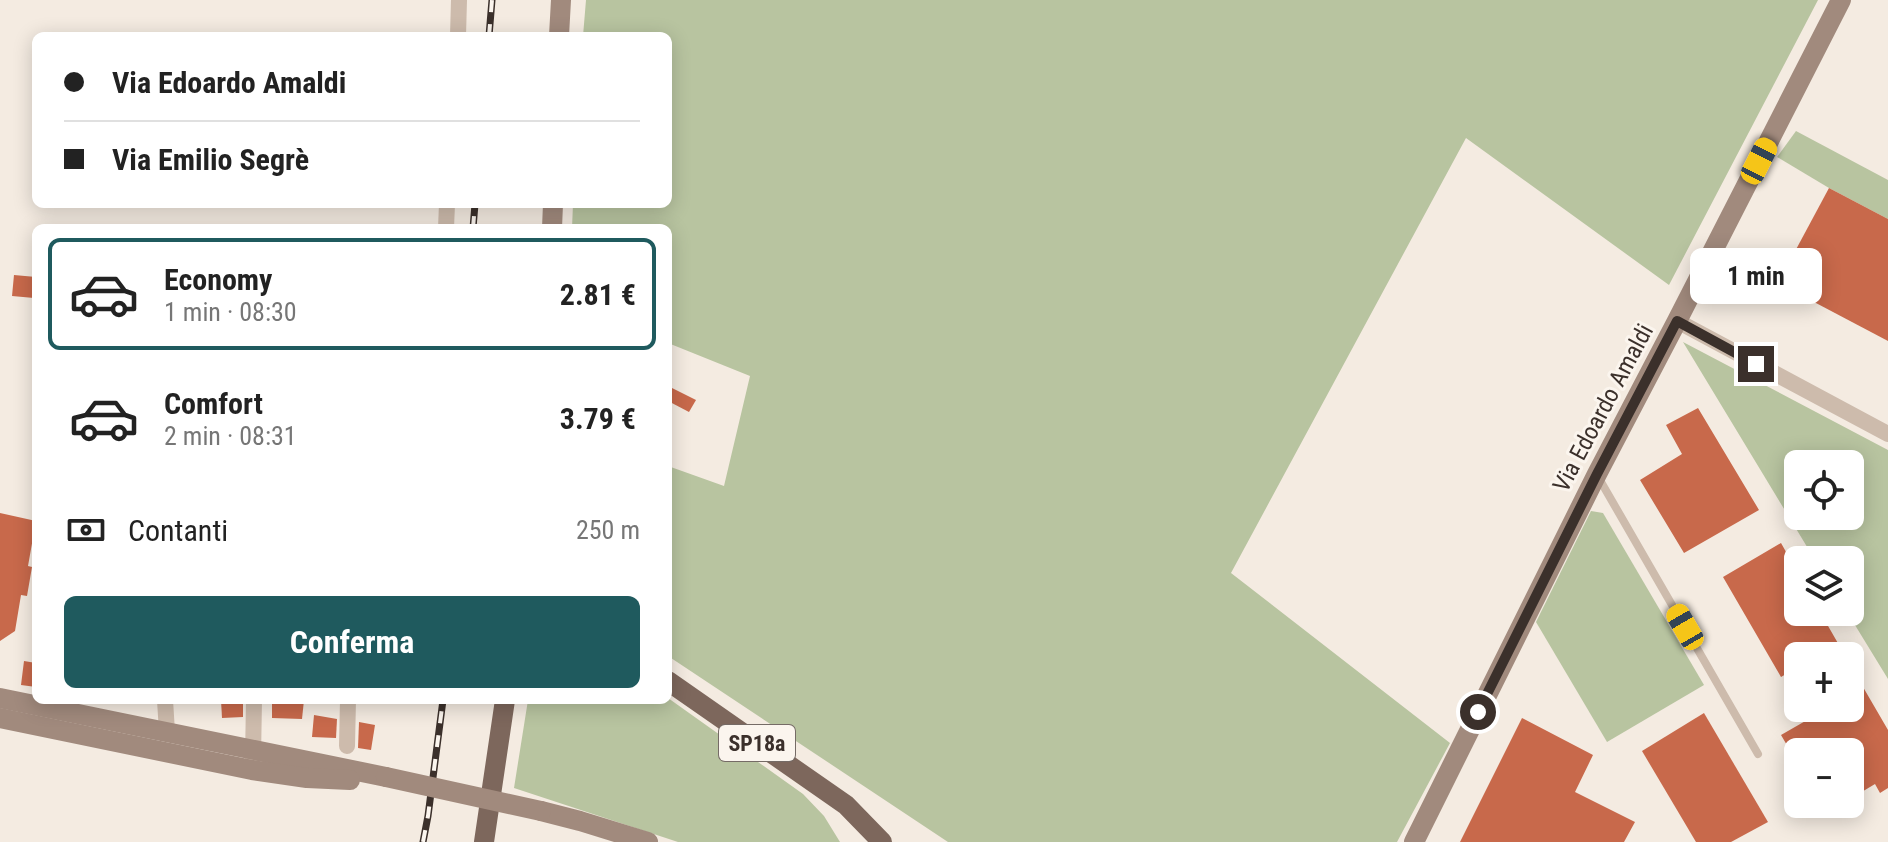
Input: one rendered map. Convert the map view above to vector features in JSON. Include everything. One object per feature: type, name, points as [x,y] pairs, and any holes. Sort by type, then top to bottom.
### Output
[{"type":"main road","name":"SP18a","points":[[672,684],[846,805],[882,842]]},
{"type":"main road","points":[[484,842],[504,704]]},
{"type":"main road","name":"SP18a","points":[[846,805],[865,842]]},
{"type":"street","points":[[458,32],[459,0]]},
{"type":"street","points":[[559,32],[561,0]]},
{"type":"street","name":"Via Edoardo Amaldi","points":[[1414,842],[1597,474],[1841,0]]},
{"type":"street","points":[[1677,321],[1888,434]]},
{"type":"street","points":[[0,698],[167,732],[252,760]]},
{"type":"street","points":[[165,704],[167,732]]},
{"type":"street","points":[[252,760],[254,704]]},
{"type":"street","points":[[347,746],[348,704]]},
{"type":"street","points":[[0,718],[252,760],[386,777],[541,811],[648,842]]},
{"type":"lane","points":[[1597,474],[1758,754]]},
{"type":"green space","points":[[586,0],[1818,0],[1669,285],[1466,138],[1231,573],[1450,743],[1397,842],[948,842],[672,659],[672,467],[724,486],[750,376],[672,345],[672,224],[572,224],[573,208],[672,208],[672,32],[583,32]]},
{"type":"green space","points":[[1796,131],[1888,180],[1888,219],[1777,157]]},
{"type":"green space","points":[[1683,342],[1888,450],[1888,679],[1856,626],[1864,626],[1864,546],[1807,546],[1797,530],[1864,530],[1864,450],[1784,450],[1784,509]]},
{"type":"green space","points":[[1591,511],[1603,513],[1704,685],[1607,742],[1536,622]]},
{"type":"green space","points":[[672,701],[803,794],[824,816],[840,842],[678,842],[514,788],[527,704],[672,704]]},
{"type":"building","points":[[1829,188],[1888,219],[1888,341],[1778,283]]},
{"type":"building","points":[[14,275],[32,277],[32,298],[12,296]]},
{"type":"building","points":[[672,388],[696,400],[689,412],[672,403]]},
{"type":"building","points":[[1698,408],[1759,510],[1684,553],[1640,480],[1682,454],[1666,425]]},
{"type":"building","points":[[0,513],[32,520],[28,566],[32,567],[27,596],[21,595],[15,631],[0,641]]},
{"type":"building","points":[[1781,543],[1784,548],[1784,626],[1828,626],[1837,642],[1784,642],[1784,675],[1781,677],[1723,577]]},
{"type":"building","points":[[24,661],[32,662],[32,686],[21,685]]},
{"type":"building","points":[[1864,689],[1888,730],[1888,788],[1880,793],[1875,784],[1864,791],[1864,738],[1784,740],[1781,735],[1804,722],[1864,722]]},
{"type":"building","points":[[221,704],[243,704],[243,717],[222,718]]},
{"type":"building","points":[[272,704],[304,704],[302,719],[272,718]]},
{"type":"building","points":[[1704,713],[1768,822],[1731,842],[1696,842],[1642,751]]},
{"type":"building","points":[[314,715],[337,719],[336,738],[312,737]]},
{"type":"building","points":[[1522,718],[1593,755],[1575,792],[1635,822],[1624,842],[1460,842]]},
{"type":"building","points":[[359,722],[375,725],[371,750],[358,748]]},
{"type":"railway","points":[[489,32],[492,0]]},
{"type":"railway","points":[[473,224],[475,208]]},
{"type":"railway","points":[[423,842],[442,704]]},
{"type":"route","points":[[1478,712],[1677,321],[1756,364]]}]
